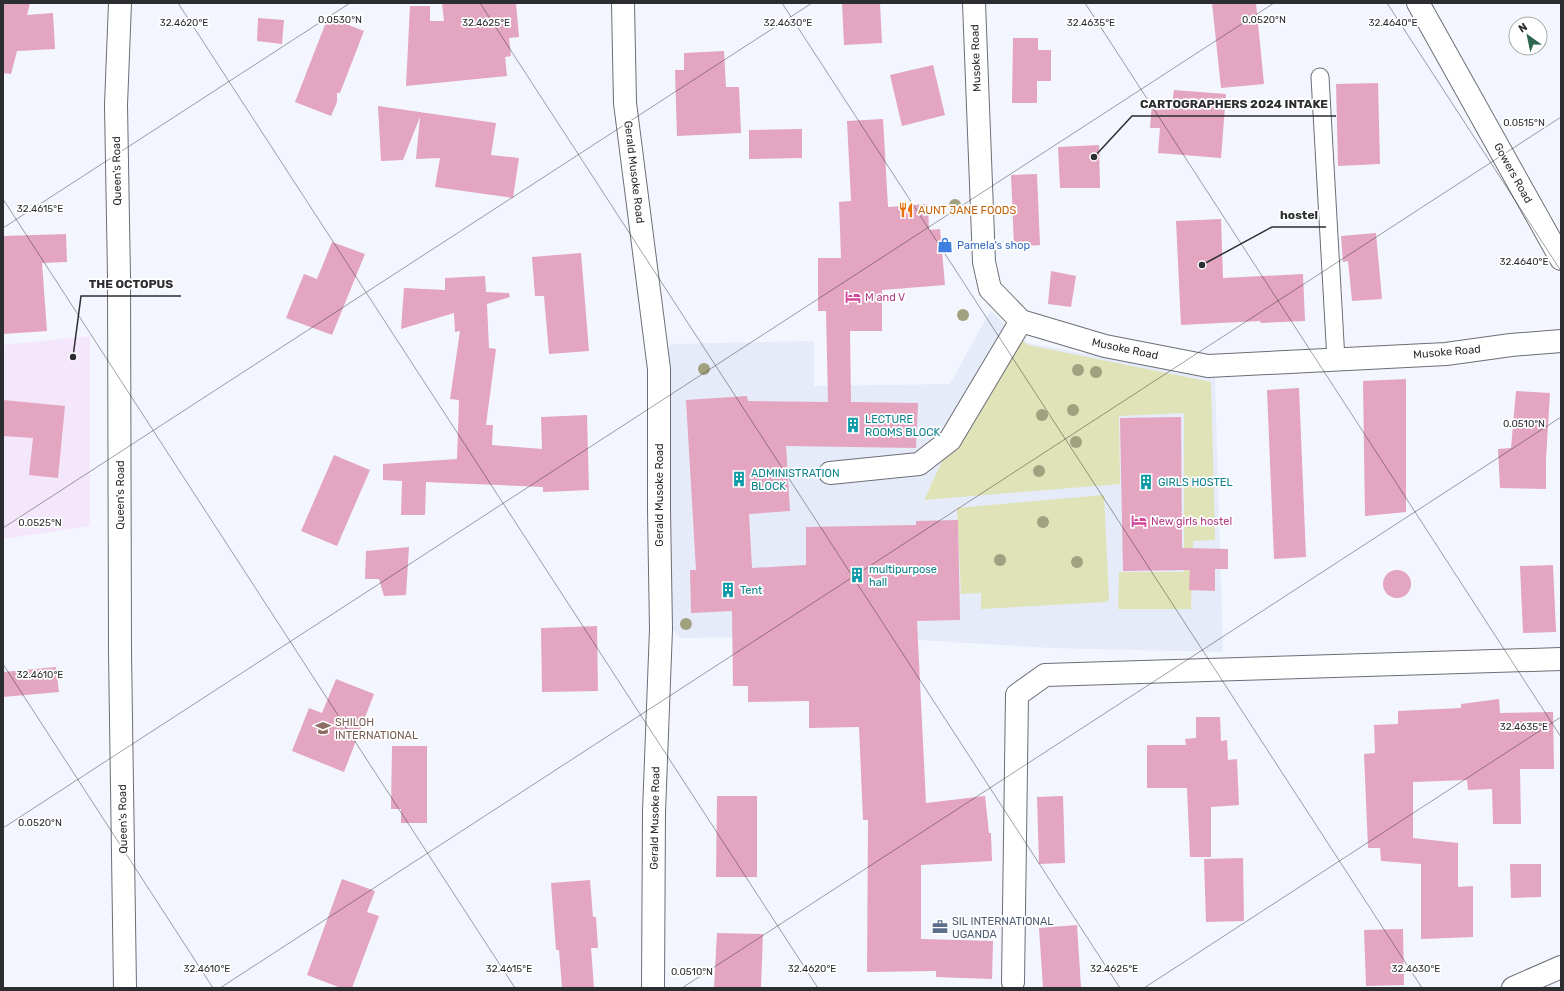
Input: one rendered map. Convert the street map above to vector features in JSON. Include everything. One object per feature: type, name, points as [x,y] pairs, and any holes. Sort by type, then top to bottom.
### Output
[{"type":"street","name":"Queen's Road","points":[[120,3],[116,105],[119,277],[120,652],[125,988]]},
{"type":"street","name":"Gerald Musoke Road","points":[[623,3],[625,103],[659,369],[661,629],[654,812],[653,988]]},
{"type":"street","name":"Musoke Road","points":[[974,3],[984,262],[990,289],[1021,321],[1105,346],[1208,366],[1446,354],[1511,345],[1561,341]]},
{"type":"street","name":"Gowers Road","points":[[1418,3],[1561,259]]},
{"type":"street","points":[[830,473],[919,464],[950,440],[1021,321]]},
{"type":"street","points":[[1013,982],[1017,695],[1045,675],[1561,659]]},
{"type":"street","points":[[1513,988],[1561,967]]},
{"type":"lane","points":[[1320,77],[1336,360]]},
{"type":"shaded area","points":[[990,311],[1028,343],[1215,378],[1223,652],[1051,648],[886,638],[681,638],[672,629],[664,351],[672,344],[814,341],[814,386],[950,384]]},
{"type":"shaded area","points":[[90,336],[90,526],[3,539],[3,345]]},
{"type":"green space","points":[[1014,334],[1028,345],[1211,382],[1215,540],[1193,541],[1191,609],[1118,609],[1119,572],[1184,572],[1184,413],[1119,416],[1120,484],[924,500],[950,444]]},
{"type":"green space","points":[[1104,495],[1109,599],[1106,602],[981,609],[981,593],[961,594],[957,508]]},
{"type":"building","points":[[3,3],[30,3],[27,15],[53,13],[55,49],[17,51],[11,74],[3,73]]},
{"type":"building","points":[[442,3],[516,3],[519,37],[509,38],[511,56],[505,57],[507,76],[406,86],[410,6],[430,6],[430,21],[444,21]]},
{"type":"building","points":[[842,3],[880,3],[882,43],[844,45]]},
{"type":"building","points":[[1212,3],[1256,3],[1264,84],[1221,88]]},
{"type":"building","points":[[328,17],[364,31],[340,93],[337,93],[337,102],[331,116],[295,102]]},
{"type":"building","points":[[258,18],[284,20],[282,44],[257,41]]},
{"type":"building","points":[[1013,38],[1038,38],[1038,50],[1051,50],[1051,81],[1037,81],[1037,103],[1012,103]]},
{"type":"building","points":[[724,51],[726,87],[739,87],[741,133],[677,136],[675,70],[684,70],[684,53]]},
{"type":"building","points":[[933,65],[945,115],[902,126],[890,75]]},
{"type":"building","points":[[1378,83],[1380,164],[1338,166],[1336,84]]},
{"type":"building","points":[[1174,90],[1226,94],[1221,158],[1158,153],[1160,128],[1150,128],[1152,104],[1172,106]]},
{"type":"building","points":[[378,106],[496,123],[491,155],[519,158],[513,198],[435,187],[440,158],[416,159],[420,117],[403,160],[381,161]]},
{"type":"building","points":[[883,119],[888,207],[928,204],[929,230],[940,229],[945,285],[882,290],[882,331],[850,331],[851,402],[918,403],[916,448],[786,446],[790,511],[749,514],[752,568],[806,565],[806,527],[916,525],[916,521],[958,520],[960,620],[917,621],[926,803],[985,796],[989,833],[991,833],[992,861],[921,865],[921,939],[993,941],[992,979],[936,977],[936,971],[867,972],[868,820],[863,820],[859,727],[809,728],[809,701],[748,702],[748,686],[733,686],[732,611],[691,613],[690,570],[696,570],[686,400],[747,396],[748,401],[828,402],[826,311],[818,311],[818,258],[841,258],[839,202],[851,201],[847,121]]},
{"type":"building","points":[[802,129],[802,158],[749,159],[749,130]]},
{"type":"building","points":[[1099,145],[1100,188],[1060,188],[1058,147]]},
{"type":"building","points":[[1037,174],[1040,245],[1014,247],[1011,175]]},
{"type":"building","points":[[1221,219],[1223,278],[1303,274],[1305,321],[1261,323],[1260,321],[1181,325],[1176,221]]},
{"type":"building","points":[[1376,233],[1382,299],[1352,301],[1348,261],[1343,262],[1341,236]]},
{"type":"building","points":[[66,234],[67,262],[42,263],[47,331],[3,334],[3,236]]},
{"type":"building","points":[[332,242],[365,254],[332,335],[286,318],[304,274],[317,279]]},
{"type":"building","points":[[581,253],[589,351],[549,354],[544,296],[535,296],[532,257]]},
{"type":"building","points":[[1051,271],[1076,276],[1071,307],[1048,304]]},
{"type":"building","points":[[485,276],[486,292],[509,293],[510,297],[487,304],[489,348],[496,349],[486,425],[493,425],[492,445],[542,449],[541,417],[587,415],[589,490],[543,492],[543,487],[426,482],[425,515],[401,515],[402,481],[383,480],[383,464],[457,459],[459,400],[450,399],[460,331],[455,332],[454,313],[401,329],[404,288],[445,290],[445,278]]},
{"type":"building","points":[[1406,379],[1406,512],[1365,516],[1363,381]]},
{"type":"building","points":[[1299,388],[1306,557],[1274,559],[1267,390]]},
{"type":"building","points":[[1516,391],[1550,393],[1546,459],[1546,489],[1500,488],[1498,449],[1511,448]]},
{"type":"building","points":[[3,400],[65,406],[58,478],[29,475],[33,438],[3,436]]},
{"type":"building","name":"GIRLS HOSTEL","points":[[1181,417],[1182,548],[1228,549],[1228,569],[1215,569],[1215,591],[1189,590],[1190,570],[1123,571],[1120,418]]},
{"type":"building","points":[[334,455],[370,470],[337,546],[301,531]]},
{"type":"building","points":[[409,547],[406,595],[384,596],[379,579],[365,579],[366,551]]},
{"type":"building","points":[[1553,565],[1556,632],[1523,633],[1520,566]]},
{"type":"building","points":[[1397,570],[1407,574],[1411,584],[1407,594],[1397,598],[1387,594],[1383,584],[1387,574]]},
{"type":"building","points":[[597,626],[598,691],[542,692],[541,628]]},
{"type":"building","points":[[56,667],[59,692],[3,697],[3,672]]},
{"type":"building","points":[[336,679],[374,694],[344,772],[292,751],[309,708],[322,713]]},
{"type":"building","points":[[1499,699],[1500,713],[1553,712],[1554,769],[1520,769],[1521,824],[1493,824],[1492,789],[1468,790],[1467,780],[1413,782],[1413,838],[1458,843],[1458,887],[1473,886],[1473,937],[1421,939],[1421,864],[1381,861],[1380,848],[1368,848],[1364,754],[1375,753],[1374,725],[1398,724],[1398,711],[1461,708],[1461,704]]},
{"type":"building","points":[[1196,717],[1220,717],[1221,741],[1227,740],[1228,760],[1237,759],[1239,805],[1211,807],[1211,857],[1190,857],[1187,788],[1147,788],[1147,745],[1186,745],[1185,739],[1196,738]]},
{"type":"building","points":[[392,746],[427,746],[427,823],[401,823],[401,809],[391,809]]},
{"type":"building","points":[[717,796],[757,796],[757,877],[716,877]]},
{"type":"building","points":[[1063,796],[1065,863],[1039,864],[1037,797]]},
{"type":"building","points":[[1243,858],[1244,921],[1206,922],[1204,859]]},
{"type":"building","points":[[1510,864],[1541,864],[1541,897],[1511,898]]},
{"type":"building","points":[[342,879],[375,891],[367,912],[379,916],[352,988],[341,988],[307,975]]},
{"type":"building","points":[[590,880],[593,917],[596,917],[598,948],[591,948],[594,988],[562,988],[559,950],[556,950],[551,883]]},
{"type":"building","points":[[1077,925],[1081,988],[1043,988],[1039,928]]},
{"type":"building","points":[[1403,929],[1404,985],[1366,986],[1364,930]]},
{"type":"building","points":[[717,933],[763,934],[761,988],[714,988]]},
{"type":"place","name":"CARTOGRAPHERS 2024 INTAKE","points":[[1094,157]]},
{"type":"place","name":"AUNT JANE FOODS","points":[[906,210]]},
{"type":"place","name":"Pamela's shop","points":[[945,245]]},
{"type":"place","name":"hostel","points":[[1202,265]]},
{"type":"place","name":"M and V","points":[[853,297]]},
{"type":"place","name":"THE OCTOPUS","points":[[73,357]]},
{"type":"place","name":"LECTURE ROOMS BLOCK","points":[[853,425]]},
{"type":"place","name":"ADMINISTRATION BLOCK","points":[[739,479]]},
{"type":"place","name":"GIRLS HOSTEL","points":[[1146,482]]},
{"type":"place","name":"New girls hostel","points":[[1139,521]]},
{"type":"place","name":"multipurpose hall","points":[[857,575]]},
{"type":"place","name":"Tent","points":[[728,590]]},
{"type":"place","name":"SHILOH INTERNATIONAL","points":[[323,728]]},
{"type":"place","name":"SIL INTERNATIONAL UGANDA","points":[[940,927]]}]
